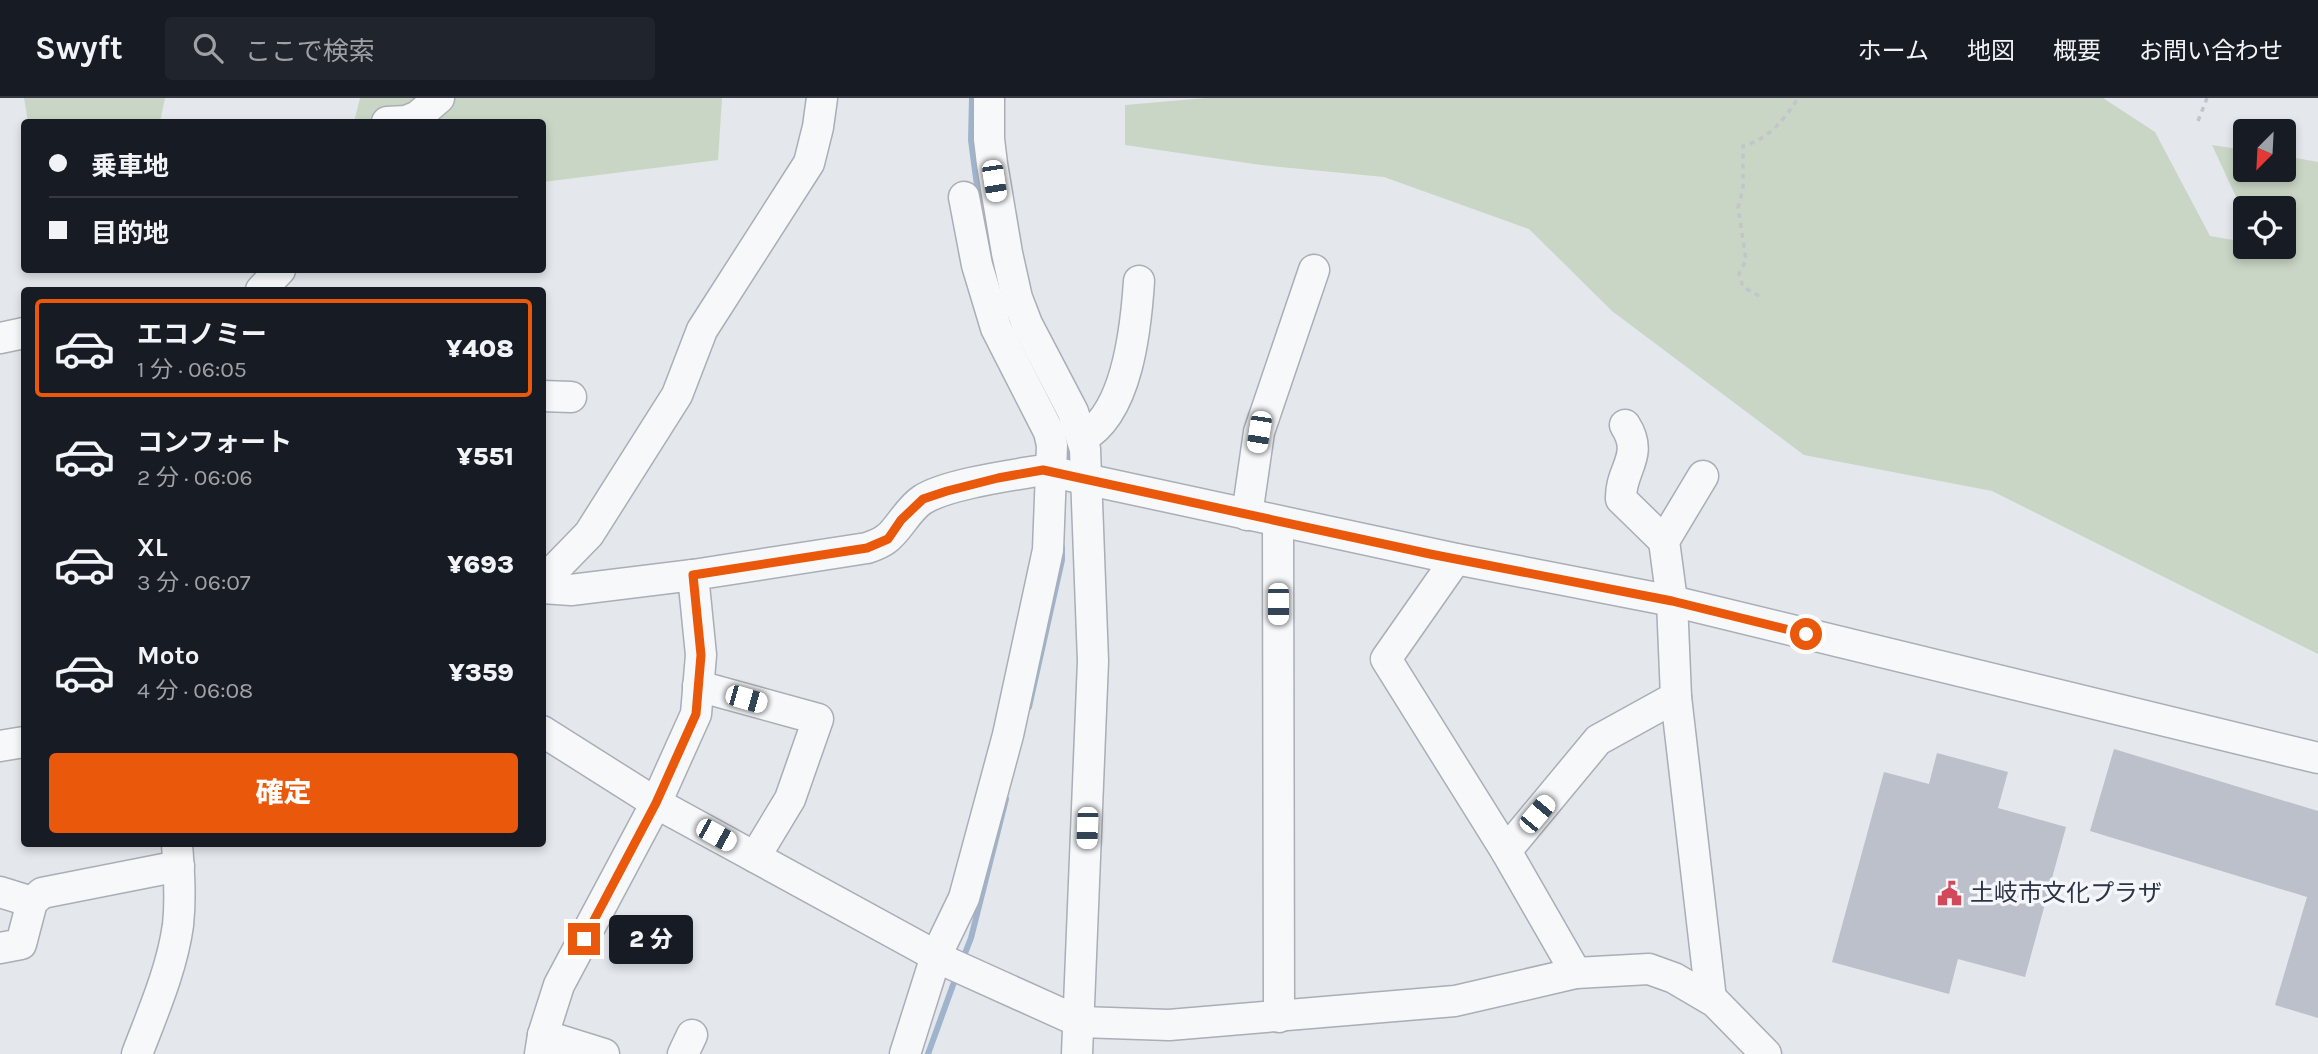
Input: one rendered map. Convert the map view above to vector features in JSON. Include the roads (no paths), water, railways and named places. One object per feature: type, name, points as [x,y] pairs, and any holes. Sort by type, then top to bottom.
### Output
[{"type":"street","points":[[411,119],[439,98]]},
{"type":"street","points":[[546,584],[554,570],[589,534],[677,395],[702,330],[809,163],[822,98]]},
{"type":"street","points":[[905,1054],[951,964],[964,898],[1009,735],[1048,550],[1067,475],[1085,449],[1073,412],[1027,324],[1017,298],[999,212],[989,139],[989,98]]},
{"type":"street","points":[[964,197],[977,265],[996,328],[1067,475],[1093,661],[1077,1054]]},
{"type":"street","points":[[1247,515],[1259,432],[1314,270]]},
{"type":"street","points":[[264,287],[277,273]]},
{"type":"street","points":[[1082,438],[1092,433],[1117,396],[1130,357],[1139,281]]},
{"type":"street","points":[[996,328],[1027,324]]},
{"type":"street","points":[[0,338],[21,333]]},
{"type":"street","points":[[1625,425],[1631,434],[1634,452],[1620,486],[1621,499],[1664,541],[1672,601],[1676,696],[1711,999]]},
{"type":"street","points":[[546,587],[571,590],[693,575],[867,548],[888,539],[901,520],[923,499],[998,478],[1043,470],[1278,522],[1672,601],[2318,758]]},
{"type":"street","points":[[1664,541],[1703,476]]},
{"type":"street","points":[[1278,522],[1279,1017]]},
{"type":"street","points":[[1456,559],[1385,659],[1506,851],[1576,973]]},
{"type":"street","points":[[604,1054],[541,1044],[559,985],[656,803],[696,714],[701,655],[693,575]]},
{"type":"street","points":[[698,686],[818,719],[790,799],[755,857]]},
{"type":"street","points":[[1506,851],[1598,740],[1676,696]]},
{"type":"street","points":[[546,734],[656,803],[951,964],[1080,1022],[1169,1025],[1455,1001],[1576,973],[1649,969],[1674,978],[1711,999],[1766,1054]]},
{"type":"street","points":[[0,746],[21,742]]},
{"type":"street","points":[[0,948],[20,944],[33,902],[42,893],[178,855],[177,927],[170,959],[137,1054]]},
{"type":"street","points":[[0,892],[33,902]]},
{"type":"waterway","points":[[972,98],[971,140],[979,201]]},
{"type":"waterway","points":[[1065,442],[1066,466]]},
{"type":"waterway","points":[[1029,707],[1062,560],[1062,547]]},
{"type":"waterway","points":[[962,961],[971,938],[1006,799]]},
{"type":"waterway","points":[[928,1054],[957,974]]},
{"type":"place","name":"土岐市文化プラザ","points":[[1950,893]]}]
